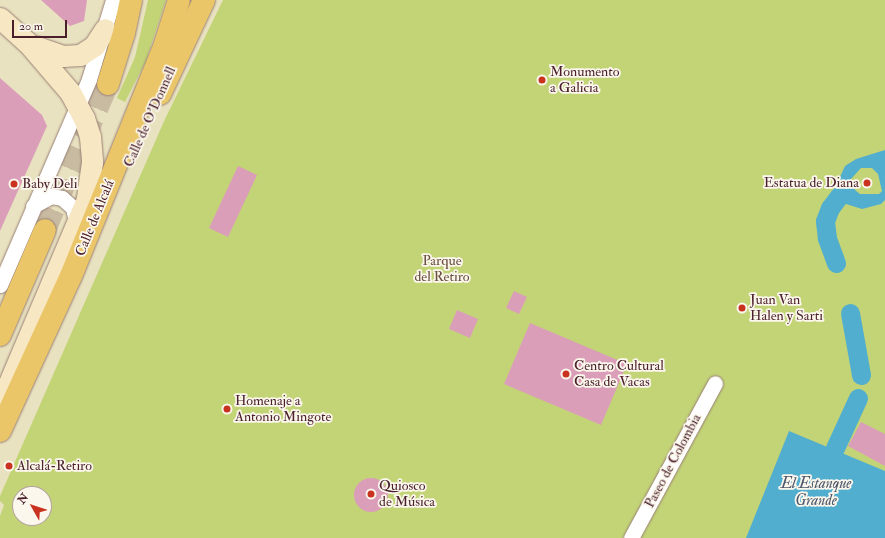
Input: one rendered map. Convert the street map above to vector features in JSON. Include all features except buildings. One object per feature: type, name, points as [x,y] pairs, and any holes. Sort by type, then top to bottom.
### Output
[{"type":"main road","points":[[108,84],[123,39],[131,0]]},
{"type":"main road","name":"Calle de Alcalá","points":[[0,431],[71,276],[165,44],[179,0]]},
{"type":"main road","points":[[165,44],[186,0]]},
{"type":"main road","name":"Calle de O'Donnell","points":[[71,276],[120,182],[204,0]]},
{"type":"main road","points":[[0,18],[27,42],[63,56],[80,55],[94,46],[105,29]]},
{"type":"main road","name":"Calle de Alcalá","points":[[0,404],[77,227],[87,199],[92,162],[90,137],[78,104],[63,81],[27,42]]},
{"type":"main road","points":[[0,335],[45,230]]},
{"type":"street","points":[[0,285],[96,62],[113,0]]},
{"type":"street","name":"Calle de Alcalá","points":[[33,206],[50,196],[62,198],[73,208],[77,227]]},
{"type":"street","name":"Paseo de Colombia","points":[[631,538],[715,383]]},
{"type":"green space","points":[[148,0],[166,0],[146,61],[125,102],[117,98],[135,57]]},
{"type":"green space","name":"Parque del Retiro","points":[[223,0],[885,0],[885,538],[0,538],[0,516],[4,505],[0,501],[0,496],[165,119]]},
{"type":"water","points":[[885,150],[885,200],[881,204],[862,209],[846,204],[838,193],[840,177],[845,166],[856,159]],"holes":[[[861,168],[872,168],[878,174],[882,191],[879,194],[860,194],[855,190],[851,179]]]},
{"type":"water","name":"El Estanque Grande","points":[[789,431],[885,471],[885,538],[746,538]]},
{"type":"waterway","points":[[836,263],[827,238],[825,221],[830,208],[839,196]]},
{"type":"waterway","points":[[850,313],[861,375]]},
{"type":"waterway","points":[[835,448],[858,398]]},
{"type":"tunnel","points":[[45,230],[108,84]]},
{"type":"place","name":"Monumento a Galicia","points":[[542,80]]},
{"type":"place","name":"Estatua de Diana","points":[[867,183]]},
{"type":"place","name":"Baby Deli","points":[[14,184]]},
{"type":"place","name":"Juan Van Halen y Sarti","points":[[742,308]]},
{"type":"place","name":"Centro Cultural Casa de Vacas","points":[[566,374]]},
{"type":"place","name":"Homenaje a Antonio Mingote","points":[[227,409]]},
{"type":"place","name":"Alcalá-Retiro","points":[[9,466]]},
{"type":"place","name":"Quiosco de Música","points":[[371,494]]}]
